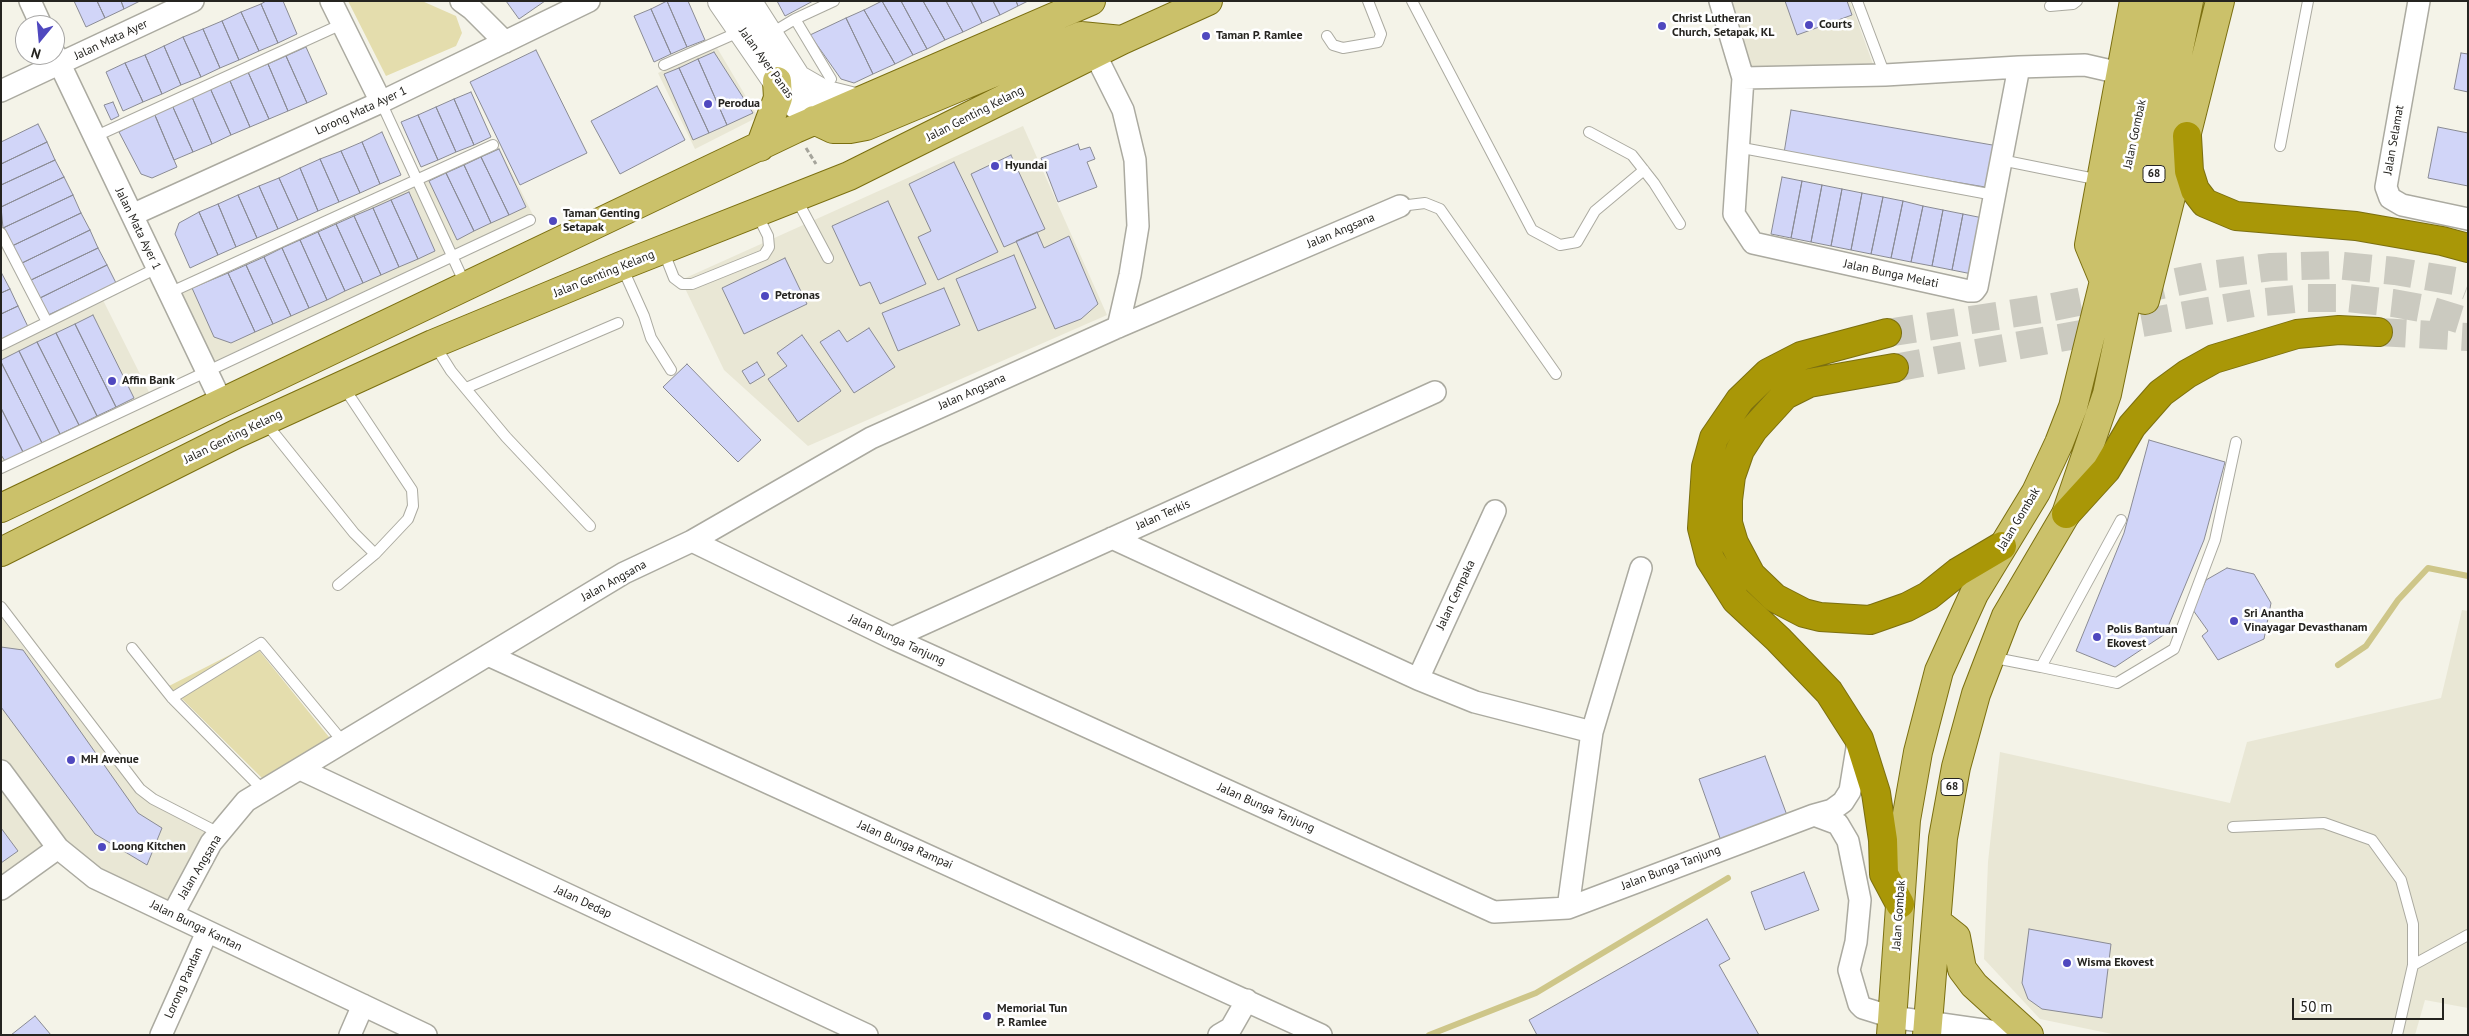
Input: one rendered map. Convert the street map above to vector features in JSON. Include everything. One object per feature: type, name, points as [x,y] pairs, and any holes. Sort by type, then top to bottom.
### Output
[{"type":"highway","points":[[2187,136],[2190,171],[2194,190],[2206,203],[2236,216],[2356,226],[2442,240],[2468,248]]},
{"type":"highway","points":[[2066,514],[2106,470],[2132,426],[2161,393],[2187,374],[2214,359],[2298,334],[2339,330],[2378,332]]},
{"type":"highway","points":[[1887,333],[1801,356],[1768,373],[1740,400],[1714,438],[1706,467],[1702,528],[1710,559],[1722,581],[1736,600],[1778,639],[1829,692],[1859,739],[1876,793],[1883,840],[1884,874],[1900,904]]},
{"type":"highway","points":[[1894,368],[1809,383],[1785,395],[1753,430],[1740,450],[1732,476],[1728,500],[1728,523],[1734,543],[1751,574],[1775,598],[1804,613],[1820,617],[1870,620],[1908,607],[1928,596],[1958,572],[2002,546]]},
{"type":"main road","points":[[1,508],[814,120],[1091,1]]},
{"type":"main road","name":"Jalan Genting Kelang","points":[[1,552],[264,421],[433,344],[621,266],[866,169],[1122,40],[1208,1]]},
{"type":"main road","points":[[2104,280],[2090,245],[2100,180],[2134,1]]},
{"type":"main road","name":"Jalan Gombak","points":[[1891,1026],[1906,820],[1918,752],[1939,671],[1974,594],[2036,492],[2059,443],[2072,407],[2104,280],[2162,1]]},
{"type":"main road","name":"68","points":[[1928,1028],[1943,838],[1956,767],[1990,656],[2006,616],[2066,514],[2107,394],[2189,1]]},
{"type":"main road","points":[[2117,346],[2146,297],[2220,1]]},
{"type":"main road","points":[[814,120],[833,128],[850,129],[866,126],[1080,36],[1122,40]]},
{"type":"main road","points":[[760,147],[778,98],[777,81]]},
{"type":"main road","points":[[1937,922],[1956,937],[1962,969],[1974,985],[2029,1035]]},
{"type":"street","points":[[30,1],[36,15]]},
{"type":"street","name":"Jalan Mata Ayer","points":[[65,56],[193,1]]},
{"type":"street","points":[[331,1],[381,102]]},
{"type":"street","points":[[461,1],[472,9],[505,42]]},
{"type":"street","name":"Jalan Ayer Panas","points":[[722,1],[777,81],[814,120]]},
{"type":"street","name":"Jalan Ayer Panas","points":[[747,1],[797,79],[823,94],[855,102]]},
{"type":"street","name":"Jalan Bunga Melati","points":[[1720,1],[1743,78],[1736,147],[1734,214],[1753,243],[1969,291],[1974,291],[1976,287],[2019,67]]},
{"type":"street","name":"Jalan Selamat","points":[[2419,1],[2386,187],[2390,198],[2402,205],[2468,219]]},
{"type":"street","name":"Lorong Mata Ayer 1","points":[[132,215],[381,102],[581,3]]},
{"type":"street","points":[[1095,54],[1124,110],[1135,160],[1138,226],[1130,275],[1118,327]]},
{"type":"street","name":"Jalan Mata Ayer","points":[[1,91],[46,65]]},
{"type":"street","name":"Jalan Mata Ayer 1","points":[[60,65],[222,403]]},
{"type":"street","points":[[1743,78],[1885,76],[2019,67],[2085,65],[2120,73]]},
{"type":"street","name":"Jalan Angsana","points":[[172,914],[211,843],[246,801],[624,573],[692,541],[871,438],[1118,327],[1400,206]]},
{"type":"street","name":"Jalan Terkis","points":[[892,638],[1435,392]]},
{"type":"street","name":"Jalan Cempaka","points":[[1418,679],[1495,511]]},
{"type":"street","points":[[1112,538],[1418,679],[1475,702],[1592,732]]},
{"type":"street","name":"Jalan Bunga Tanjung","points":[[692,541],[892,638],[1494,912],[1568,908],[1814,815],[1832,810],[1843,802],[1847,796],[1852,782],[1859,739]]},
{"type":"street","points":[[1568,908],[1592,732],[1640,568]]},
{"type":"street","name":"Jalan Bunga Rampai","points":[[488,656],[1321,1035]]},
{"type":"street","name":"Jalan Dedap","points":[[300,769],[867,1035]]},
{"type":"street","name":"Jalan Bunga Kantan","points":[[1,771],[58,848],[95,878],[426,1035]]},
{"type":"street","points":[[1814,815],[1838,824],[1848,841],[1860,900],[1856,942],[1849,970],[1856,997],[1863,1008],[1891,1026],[2018,1035]]},
{"type":"street","points":[[1,888],[58,848]]},
{"type":"street","name":"Lorong Pandan","points":[[160,1035],[207,932]]},
{"type":"street","points":[[1220,1035],[1231,1028],[1246,1000]]},
{"type":"street","points":[[350,1035],[363,1005]]},
{"type":"lane","points":[[769,34],[795,19],[834,1]]},
{"type":"lane","points":[[1328,36],[1333,44],[1343,48],[1378,42],[1381,34],[1368,1]]},
{"type":"lane","points":[[1412,1],[1532,230],[1560,245],[1577,242],[1595,211],[1644,170]]},
{"type":"lane","points":[[1857,1],[1885,76]]},
{"type":"lane","points":[[2050,6],[2073,4],[2077,1]]},
{"type":"lane","points":[[2280,146],[2308,1]]},
{"type":"lane","points":[[795,19],[831,79]]},
{"type":"lane","points":[[94,137],[342,24]]},
{"type":"lane","points":[[664,64],[742,30]]},
{"type":"lane","points":[[381,102],[466,287]]},
{"type":"lane","points":[[1589,132],[1632,155],[1680,224]]},
{"type":"lane","points":[[169,293],[493,145]]},
{"type":"lane","points":[[1736,147],[1994,195]]},
{"type":"lane","points":[[2001,160],[2100,180]]},
{"type":"lane","points":[[796,197],[828,258]]},
{"type":"lane","points":[[1400,206],[1425,203],[1440,209],[1556,374]]},
{"type":"lane","points":[[662,250],[674,278],[682,284],[692,284],[764,255],[769,246],[768,236],[756,213]]},
{"type":"lane","points":[[1,468],[530,220]]},
{"type":"lane","points":[[1,233],[47,322]]},
{"type":"lane","points":[[621,266],[644,316],[651,338],[671,370]]},
{"type":"lane","points":[[1,345],[157,268]]},
{"type":"lane","points":[[466,388],[618,323]]},
{"type":"lane","points":[[433,344],[451,371],[506,438],[590,526]]},
{"type":"lane","points":[[338,585],[375,554],[408,519],[413,506],[412,490],[342,385]]},
{"type":"lane","points":[[264,421],[354,533],[375,554]]},
{"type":"lane","points":[[1990,656],[2117,683],[2174,649],[2215,540],[2236,442]]},
{"type":"lane","points":[[2040,667],[2121,520]]},
{"type":"lane","points":[[1,607],[140,789],[153,800],[219,833]]},
{"type":"lane","points":[[172,698],[261,643],[344,742]]},
{"type":"lane","points":[[132,648],[172,698],[264,791]]},
{"type":"lane","points":[[2233,828],[2324,823],[2372,840],[2401,880],[2413,924],[2413,965],[2397,1035]]},
{"type":"lane","points":[[2413,965],[2468,935]]},
{"type":"shaded area","points":[[348,1],[422,1],[456,16],[462,33],[456,46],[386,76]]},
{"type":"shaded area","points":[[1730,1],[1850,1],[1874,67],[1751,70]]},
{"type":"shaded area","points":[[716,46],[758,117],[695,149],[658,73]]},
{"type":"shaded area","points":[[1023,126],[1107,315],[808,446],[724,370],[681,280]]},
{"type":"shaded area","points":[[499,147],[533,215],[211,363],[178,295]]},
{"type":"shaded area","points":[[103,300],[149,392],[1,467],[1,351]]},
{"type":"shaded area","points":[[2462,610],[2468,611],[2468,1008],[2425,1000],[2415,1035],[2117,1035],[2040,1019],[1984,959],[1988,862],[2000,752],[2230,803],[2247,742],[2441,698]]},
{"type":"shaded area","name":"MH Avenue","points":[[2,618],[134,790],[151,804],[208,834],[168,905],[99,872],[66,844],[1,758]]},
{"type":"shaded area","points":[[253,643],[333,742],[265,781],[169,686]]},
{"type":"shaded area","points":[[1,783],[47,846],[1,879]]},
{"type":"building","points":[[74,1],[97,1],[105,18],[86,27]]},
{"type":"building","points":[[97,1],[121,1],[124,9],[105,18]]},
{"type":"building","points":[[121,1],[140,1],[124,9]]},
{"type":"building","points":[[266,1],[283,1],[297,34],[278,43],[261,4]]},
{"type":"building","points":[[506,1],[545,1],[519,19]]},
{"type":"building","points":[[667,1],[687,47],[671,54],[651,9]]},
{"type":"building","points":[[667,1],[688,1],[705,40],[687,47]]},
{"type":"building","points":[[777,1],[813,1],[785,16]]},
{"type":"building","points":[[882,1],[901,1],[927,49],[913,55]]},
{"type":"building","points":[[882,1],[913,55],[895,64],[864,10]]},
{"type":"building","points":[[901,1],[923,1],[945,40],[927,49]]},
{"type":"building","points":[[923,1],[946,1],[963,32],[945,40]]},
{"type":"building","points":[[946,1],[971,1],[982,23],[963,32]]},
{"type":"building","points":[[971,1],[993,1],[1000,15],[982,23]]},
{"type":"building","points":[[993,1],[1016,1],[1018,6],[1000,15]]},
{"type":"building","points":[[1016,1],[1028,1],[1018,6]]},
{"type":"building","name":"Courts","points":[[1785,1],[1847,1],[1852,15],[1797,35]]},
{"type":"building","points":[[261,4],[278,43],[259,51],[241,12]]},
{"type":"building","points":[[651,9],[671,54],[654,62],[634,16]]},
{"type":"building","points":[[864,10],[895,64],[873,74],[846,18]]},
{"type":"building","points":[[241,12],[259,51],[239,60],[222,21]]},
{"type":"building","points":[[846,18],[873,74],[854,83],[841,79],[810,35]]},
{"type":"building","points":[[222,21],[239,60],[220,68],[203,29]]},
{"type":"building","points":[[203,29],[220,68],[201,77],[183,37]]},
{"type":"building","points":[[183,37],[201,77],[181,85],[164,46]]},
{"type":"building","points":[[164,46],[181,85],[162,94],[145,55]]},
{"type":"building","points":[[306,47],[327,94],[307,103],[286,56]]},
{"type":"building","points":[[536,50],[587,153],[520,185],[470,82]]},
{"type":"building","points":[[714,52],[753,113],[727,125],[698,59]]},
{"type":"building","points":[[2461,53],[2468,54],[2468,92],[2454,89]]},
{"type":"building","points":[[145,55],[162,94],[143,102],[125,63]]},
{"type":"building","points":[[286,56],[307,103],[288,111],[268,64]]},
{"type":"building","points":[[698,59],[727,125],[709,133],[679,68]]},
{"type":"building","points":[[125,63],[143,102],[123,111],[106,72]]},
{"type":"building","points":[[268,64],[288,111],[269,119],[248,72]]},
{"type":"building","points":[[679,68],[709,133],[693,140],[664,74]]},
{"type":"building","points":[[248,72],[269,119],[250,127],[230,81]]},
{"type":"building","points":[[230,81],[250,127],[231,135],[210,88]]},
{"type":"building","points":[[657,86],[685,140],[620,174],[591,121]]},
{"type":"building","points":[[210,88],[231,135],[212,144],[192,97]]},
{"type":"building","points":[[471,92],[491,137],[474,145],[454,99]]},
{"type":"building","points":[[192,97],[212,144],[193,152],[172,105]]},
{"type":"building","points":[[454,99],[474,145],[456,152],[436,107]]},
{"type":"building","points":[[113,102],[119,116],[111,120],[104,105]]},
{"type":"building","points":[[172,105],[193,152],[174,160],[154,113]]},
{"type":"building","points":[[436,107],[456,152],[438,160],[418,115]]},
{"type":"building","points":[[1791,110],[1998,146],[1991,188],[1784,153]]},
{"type":"building","points":[[154,113],[177,167],[152,178],[141,174],[119,132]]},
{"type":"building","points":[[418,115],[438,160],[421,167],[401,122]]},
{"type":"building","points":[[38,124],[47,142],[1,164],[1,142]]},
{"type":"building","points":[[2438,127],[2468,133],[2468,186],[2428,178]]},
{"type":"building","points":[[382,132],[401,175],[380,184],[362,142]]},
{"type":"building","points":[[47,142],[55,160],[1,185],[1,164]]},
{"type":"building","points":[[362,142],[380,184],[360,193],[341,151]]},
{"type":"building","points":[[1078,144],[1080,150],[1090,147],[1095,159],[1087,162],[1097,187],[1058,202],[1041,158]]},
{"type":"building","points":[[499,149],[526,207],[509,215],[481,157]]},
{"type":"building","points":[[341,151],[360,193],[339,202],[320,159]]},
{"type":"building","points":[[1011,155],[1045,229],[1004,247],[971,174]]},
{"type":"building","points":[[481,157],[509,215],[491,223],[464,165]]},
{"type":"building","points":[[320,159],[339,202],[318,211],[300,168]]},
{"type":"building","points":[[55,160],[64,177],[1,207],[1,185]]},
{"type":"building","points":[[954,162],[998,252],[938,280],[918,237],[931,231],[909,184]]},
{"type":"building","points":[[464,165],[491,223],[474,231],[446,173]]},
{"type":"building","points":[[300,168],[318,211],[298,220],[279,178]]},
{"type":"building","points":[[446,173],[474,231],[457,240],[429,181]]},
{"type":"building","points":[[64,177],[73,195],[3,228],[1,207]]},
{"type":"building","points":[[1782,177],[1802,181],[1791,238],[1771,234]]},
{"type":"building","points":[[279,178],[298,220],[278,229],[259,186]]},
{"type":"building","points":[[1802,181],[1822,185],[1811,242],[1791,238]]},
{"type":"building","points":[[1822,185],[1842,189],[1831,246],[1811,242]]},
{"type":"building","points":[[259,186],[278,229],[257,238],[238,195]]},
{"type":"building","points":[[1842,189],[1862,193],[1851,250],[1831,246]]},
{"type":"building","points":[[409,192],[435,251],[418,259],[391,200]]},
{"type":"building","points":[[1862,193],[1883,197],[1871,254],[1851,250]]},
{"type":"building","points":[[73,195],[81,213],[12,246],[3,228]]},
{"type":"building","points":[[238,195],[257,238],[236,247],[218,204]]},
{"type":"building","points":[[1883,197],[1903,201],[1891,258],[1871,254]]},
{"type":"building","points":[[391,200],[418,259],[399,267],[373,208]]},
{"type":"building","points":[[888,201],[926,284],[880,304],[870,282],[860,286],[832,226]]},
{"type":"building","points":[[1903,201],[1923,206],[1911,262],[1891,258]]},
{"type":"building","points":[[218,204],[236,247],[218,255],[199,212]]},
{"type":"building","points":[[1923,206],[1943,210],[1932,266],[1911,262]]},
{"type":"building","points":[[373,208],[399,267],[381,275],[354,216]]},
{"type":"building","points":[[1943,210],[1963,214],[1952,270],[1932,266]]},
{"type":"building","points":[[199,212],[218,255],[190,268],[175,234],[179,223]]},
{"type":"building","points":[[81,213],[90,230],[20,264],[12,246]]},
{"type":"building","points":[[1963,214],[1983,218],[1972,274],[1952,270]]},
{"type":"building","points":[[354,216],[381,275],[363,283],[336,224]]},
{"type":"building","points":[[336,224],[363,283],[345,291],[318,232]]},
{"type":"building","points":[[90,230],[98,248],[29,281],[20,264]]},
{"type":"building","points":[[318,232],[345,291],[327,300],[300,240]]},
{"type":"building","points":[[1037,232],[1044,248],[1069,236],[1098,304],[1081,319],[1055,329],[1016,241]]},
{"type":"building","points":[[300,240],[327,300],[309,308],[282,248]]},
{"type":"building","points":[[98,248],[107,265],[38,299],[29,281]]},
{"type":"building","points":[[282,248],[309,308],[291,316],[264,257]]},
{"type":"building","points":[[1014,255],[1036,308],[978,331],[956,279]]},
{"type":"building","points":[[264,257],[291,316],[273,324],[246,265]]},
{"type":"building","name":"Petronas","points":[[785,258],[807,304],[744,334],[722,288]]},
{"type":"building","points":[[107,265],[116,283],[46,316],[38,299]]},
{"type":"building","points":[[246,265],[273,324],[255,332],[228,273]]},
{"type":"building","points":[[1,272],[10,289],[1,293]]},
{"type":"building","points":[[228,273],[255,332],[231,343],[214,337],[192,288]]},
{"type":"building","points":[[944,288],[960,325],[898,351],[882,313]]},
{"type":"building","points":[[10,289],[18,306],[1,314],[1,293]]},
{"type":"building","points":[[18,306],[31,333],[1,346],[1,314]]},
{"type":"building","points":[[93,315],[134,398],[116,407],[75,324]]},
{"type":"building","points":[[75,324],[116,407],[97,416],[56,333]]},
{"type":"building","points":[[869,328],[895,367],[854,393],[820,342],[839,330],[847,342]]},
{"type":"building","points":[[56,333],[97,416],[79,425],[37,342]]},
{"type":"building","points":[[802,335],[841,391],[798,422],[768,379],[787,366],[777,353]]},
{"type":"building","points":[[37,342],[79,425],[60,434],[19,351]]},
{"type":"building","points":[[19,351],[60,434],[42,443],[1,362],[1,360]]},
{"type":"building","points":[[1,362],[42,443],[23,452],[1,408]]},
{"type":"building","points":[[757,362],[765,375],[750,384],[742,371]]},
{"type":"building","points":[[687,364],[761,440],[738,462],[663,387]]},
{"type":"building","points":[[1,408],[23,452],[5,461],[1,455]]},
{"type":"building","points":[[2149,440],[2225,462],[2204,540],[2165,634],[2115,667],[2076,651],[2124,533]]},
{"type":"building","name":"Sri Anantha Vinayagar Devasthanam","points":[[2227,568],[2254,574],[2271,603],[2264,639],[2218,660],[2202,636],[2208,631],[2193,610],[2206,580]]},
{"type":"building","name":"MH Avenue","points":[[1,647],[23,650],[138,813],[162,828],[147,865],[95,834],[1,707]]},
{"type":"building","points":[[1765,756],[1788,818],[1721,841],[1699,779]]},
{"type":"building","points":[[1,828],[18,851],[1,863]]},
{"type":"building","points":[[1804,872],[1819,910],[1765,930],[1751,892]]},
{"type":"building","points":[[1707,919],[1730,959],[1719,965],[1759,1035],[1537,1035],[1529,1020]]},
{"type":"building","name":"Wisma Ekovest","points":[[2029,929],[2111,944],[2102,1018],[2042,1009],[2028,999],[2022,983]]},
{"type":"building","points":[[35,1016],[51,1035],[11,1035]]},
{"type":"waterway","points":[[2338,665],[2366,646],[2398,600],[2428,568],[2468,576]]},
{"type":"waterway","points":[[1429,1035],[1536,993],[1728,878]]},
{"type":"tunnel","points":[[1887,333],[2048,308],[2216,274],[2271,267],[2334,265],[2395,271],[2455,281],[2468,286]]},
{"type":"tunnel","points":[[1894,368],[2254,303],[2306,298],[2348,298],[2393,303],[2426,309],[2468,322]]},
{"type":"tunnel","points":[[2378,332],[2468,337]]},
{"type":"place","name":"Courts","points":[[1809,25]]},
{"type":"place","name":"Christ Lutheran Church, Setapak, KL","points":[[1662,26]]},
{"type":"place","name":"Taman P. Ramlee","points":[[1206,36]]},
{"type":"place","name":"Perodua","points":[[708,104]]},
{"type":"place","name":"Hyundai","points":[[995,166]]},
{"type":"place","name":"Taman Genting Setapak","points":[[553,221]]},
{"type":"place","name":"Petronas","points":[[765,296]]},
{"type":"place","name":"Affin Bank","points":[[112,381]]},
{"type":"place","name":"Sri Anantha Vinayagar Devasthanam","points":[[2234,621]]},
{"type":"place","name":"Polis Bantuan Ekovest","points":[[2097,637]]},
{"type":"place","name":"MH Avenue","points":[[71,760]]},
{"type":"place","name":"Loong Kitchen","points":[[102,847]]},
{"type":"place","name":"Wisma Ekovest","points":[[2067,963]]},
{"type":"place","name":"Memorial Tun P. Ramlee","points":[[987,1016]]}]
